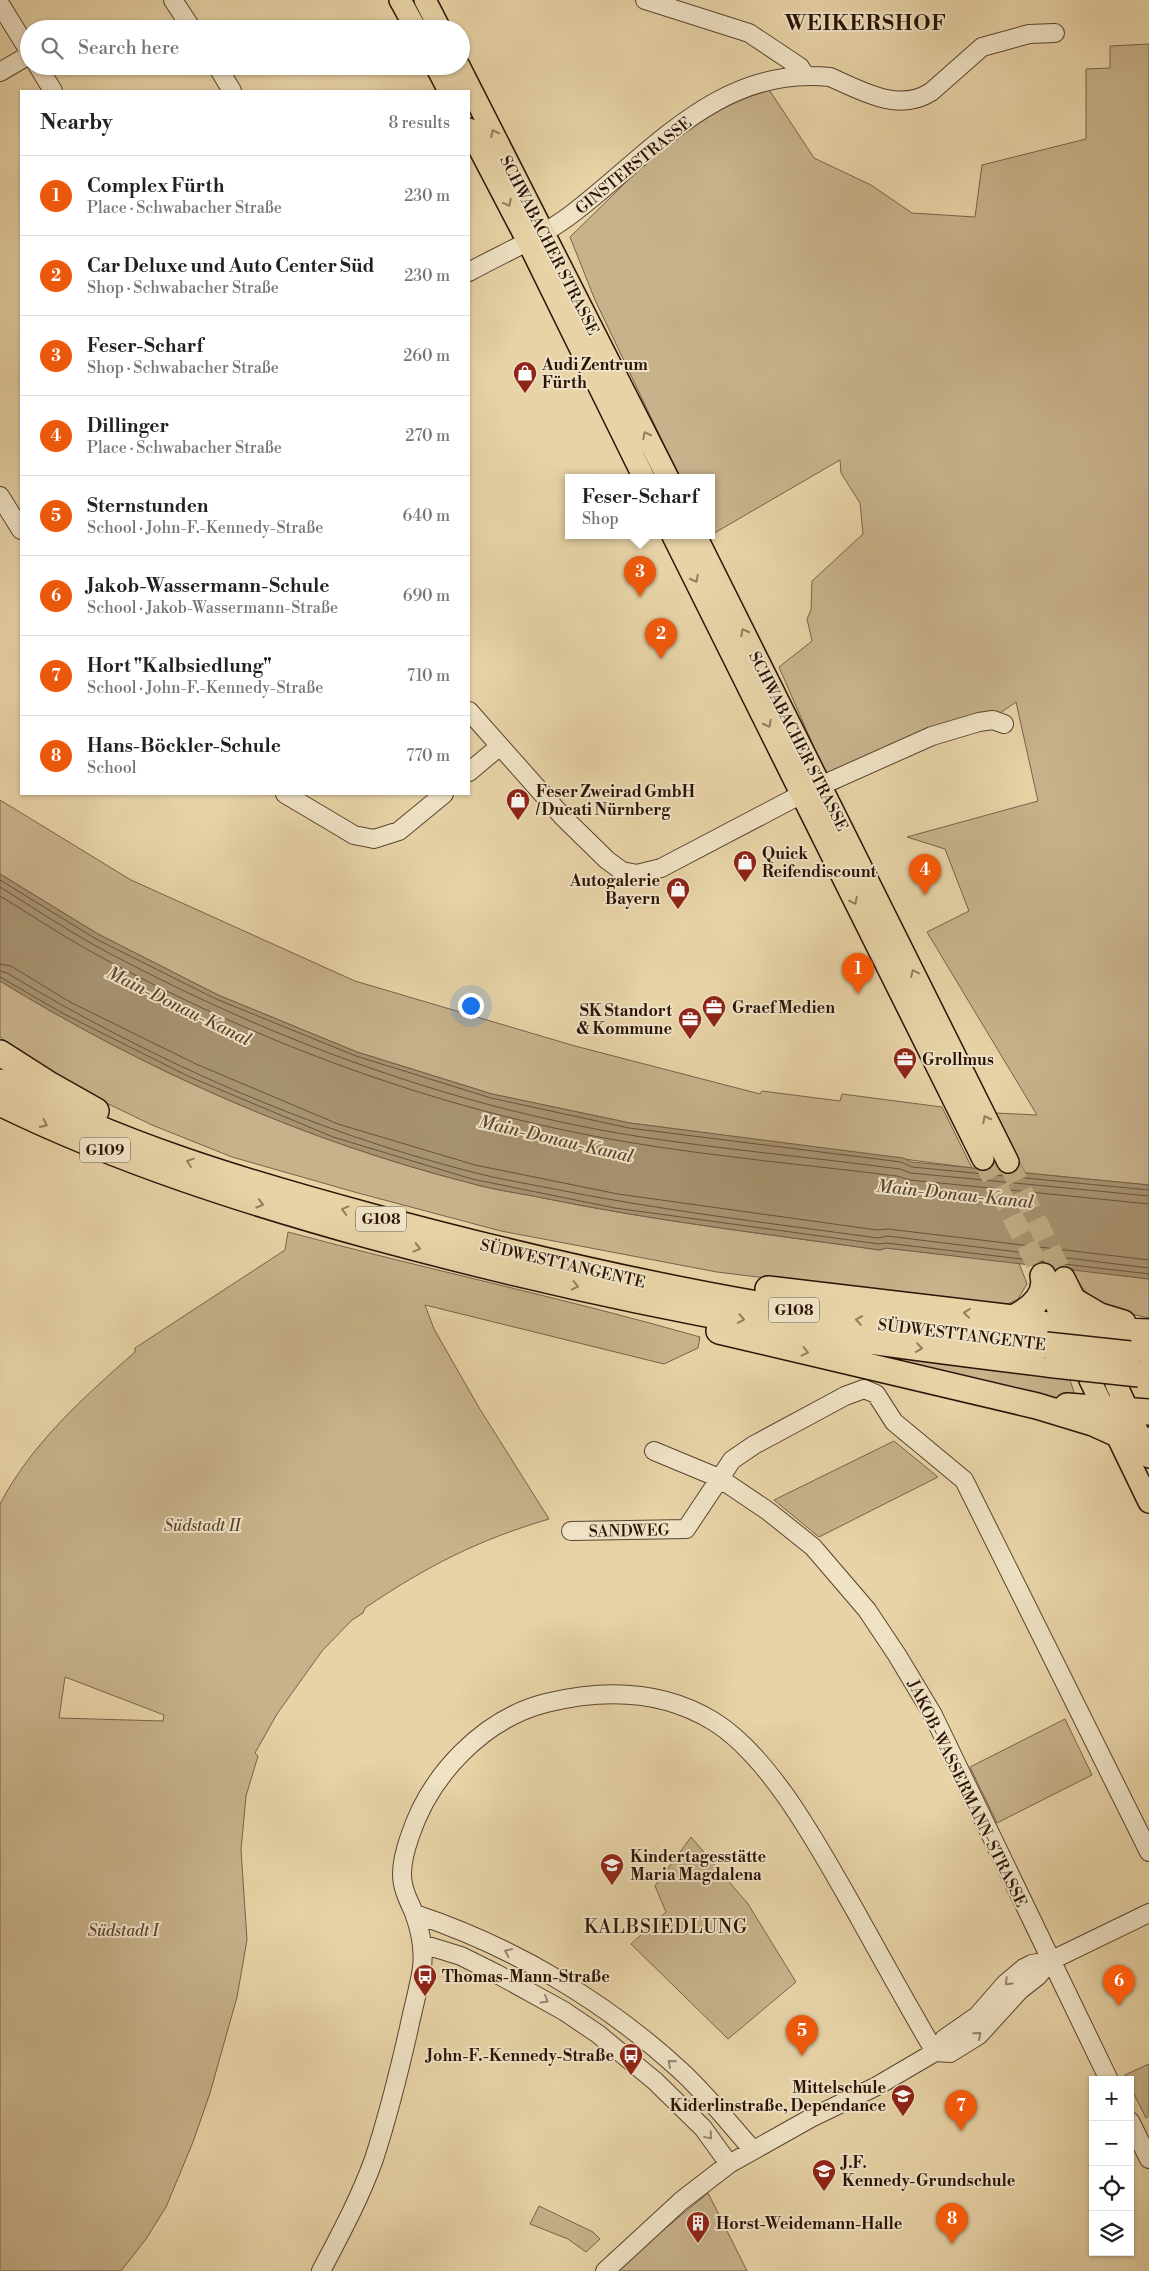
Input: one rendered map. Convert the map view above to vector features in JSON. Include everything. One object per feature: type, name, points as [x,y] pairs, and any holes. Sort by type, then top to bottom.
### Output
[{"type":"highway","points":[[0,1052],[161,1152]]},
{"type":"highway","name":"SÜDWESTTANGENTE","points":[[0,1082],[82,1120],[161,1152],[216,1181],[326,1204],[545,1260],[790,1310],[921,1330],[1050,1355]]},
{"type":"highway","name":"SÜDWESTTANGENTE","points":[[0,1103],[86,1143],[216,1181],[422,1250],[625,1297],[783,1327],[918,1348],[1050,1355],[1142,1365]]},
{"type":"highway","points":[[545,1260],[641,1268],[792,1292],[1013,1318],[1081,1335],[1149,1331]]},
{"type":"highway","points":[[1013,1318],[1028,1309],[1054,1277]]},
{"type":"highway","points":[[625,1297],[680,1321],[1037,1406],[1093,1423],[1114,1432]]},
{"type":"highway","points":[[1076,1302],[1100,1316],[1149,1331]]},
{"type":"highway","points":[[1037,1406],[1138,1411]]},
{"type":"main road","points":[[400,0],[411,20]]},
{"type":"main road","points":[[425,0],[435,20]]},
{"type":"main road","points":[[441,75],[448,90]]},
{"type":"main road","name":"SCHWABACHER STRASSE","points":[[463,75],[470,90]]},
{"type":"main road","name":"SCHWABACHER STRASSE","points":[[470,91],[642,474]]},
{"type":"main road","name":"SCHWABACHER STRASSE","points":[[470,131],[535,236],[666,474]]},
{"type":"main road","name":"SCHWABACHER STRASSE","points":[[674,539],[983,1160]]},
{"type":"main road","name":"SCHWABACHER STRASSE","points":[[698,539],[822,784],[1008,1162]]},
{"type":"main road","points":[[1054,1277],[1076,1302],[1081,1335]]},
{"type":"main road","points":[[1054,1277],[1081,1335]]},
{"type":"main road","points":[[1090,1380],[1149,1502]]},
{"type":"main road","points":[[1116,1384],[1138,1411],[1148,1448]]},
{"type":"street","points":[[173,0],[186,20]]},
{"type":"street","points":[[645,0],[749,33],[771,50],[800,68],[804,75]]},
{"type":"street","points":[[0,4],[20,38]]},
{"type":"street","name":"GINSTERSTRASSE","points":[[470,271],[577,211],[652,145],[730,93],[770,80],[804,75],[830,77],[880,99],[907,101],[923,97],[982,47],[1029,34],[1055,33]]},
{"type":"street","points":[[770,80],[771,50]]},
{"type":"street","points":[[0,72],[20,59]]},
{"type":"street","points":[[43,75],[52,90]]},
{"type":"street","points":[[222,75],[231,90]]},
{"type":"street","points":[[0,496],[20,526]]},
{"type":"street","points":[[470,711],[593,848],[622,871],[637,874],[661,868],[822,784],[932,736],[979,722],[994,720],[1004,724]]},
{"type":"street","points":[[470,771],[500,746]]},
{"type":"street","points":[[287,795],[354,835],[374,839],[400,831],[443,795]]},
{"type":"street","points":[[719,1478],[732,1460],[754,1445],[845,1396],[864,1389],[876,1394],[894,1422],[964,1480],[1149,1852]]},
{"type":"street","name":"JAKOB-WASSERMANN-STRASSE","points":[[654,1451],[719,1478],[768,1511],[813,1547],[867,1610],[897,1655],[933,1716],[1050,1961],[1108,2076]]},
{"type":"street","name":"SANDWEG","points":[[571,1531],[686,1529],[719,1478]]},
{"type":"street","points":[[321,2271],[340,2236],[373,2162],[397,2086],[422,1967],[422,1944],[414,1914],[402,1882],[410,1836],[424,1805],[440,1778],[456,1758],[500,1723],[532,1706],[580,1694],[616,1693],[671,1701],[716,1722],[755,1756],[824,1856],[935,2052]]},
{"type":"street","points":[[606,2271],[681,2201],[729,2164],[752,2149],[877,2086],[935,2052],[950,2053],[979,2035],[1020,1990],[1038,1976],[1050,1961],[1149,1913]]},
{"type":"street","points":[[414,1914],[513,1954],[583,1995],[648,2043],[682,2072],[752,2149]]},
{"type":"street","points":[[422,1944],[461,1956],[497,1974],[564,2011],[598,2034],[655,2081],[702,2128],[729,2164]]},
{"type":"street","points":[[1134,2129],[1149,2159]]},
{"type":"green space","points":[[1149,44],[1149,1185],[1025,1173],[996,1113],[1037,1115],[927,932],[969,911],[945,849],[907,837],[1038,801],[1016,702],[984,724],[886,763],[833,791],[779,667],[812,641],[807,619],[811,610],[812,581],[863,534],[860,503],[841,473],[840,460],[715,533],[715,474],[678,474],[595,300],[570,237],[667,142],[702,116],[768,88],[814,158],[871,185],[912,213],[975,217],[982,165],[1086,139],[1086,69],[1110,68],[1110,46]]},
{"type":"green space","points":[[0,800],[131,880],[355,981],[575,1046],[760,1094],[762,1091],[840,1101],[842,1094],[942,1107],[972,1168],[630,1123],[492,1094],[357,1052],[218,995],[98,934],[0,874]]},
{"type":"green space","points":[[0,981],[55,1014],[111,1044],[228,1100],[347,1146],[408,1166],[488,1188],[669,1220],[880,1250],[886,1248],[1019,1263],[1027,1284],[1018,1299],[1002,1307],[717,1272],[501,1231],[232,1157],[152,1125],[98,1099],[40,1067],[0,1037]]},
{"type":"green space","points":[[288,1232],[598,1309],[700,1337],[698,1348],[664,1364],[425,1305],[434,1329],[478,1406],[549,1519],[476,1545],[410,1579],[365,1608],[363,1613],[352,1620],[322,1651],[277,1714],[255,1753],[258,1756],[246,1796],[241,1850],[247,1940],[237,1997],[210,2093],[193,2142],[166,2207],[146,2239],[121,2271],[0,2271],[0,1504],[27,1461],[43,1441],[78,1404],[135,1352],[135,1348],[285,1250]],"holes":[[[65,1677],[164,1715],[163,1721],[59,1718]]]},
{"type":"green space","points":[[1072,1269],[1149,1279],[1149,1318],[1113,1309],[1094,1299],[1085,1291]]},
{"type":"green space","points":[[731,1326],[1069,1377],[1074,1392],[1071,1397],[1050,1399]]},
{"type":"green space","points":[[894,1441],[938,1477],[819,1537],[774,1500]]},
{"type":"green space","points":[[1065,1719],[1092,1775],[997,1823],[970,1767]]},
{"type":"green space","points":[[691,1837],[748,1904],[796,1982],[728,2039],[631,1944],[666,1912],[655,1886]]},
{"type":"green space","points":[[1149,2064],[1149,2116],[1146,2118],[1134,2094],[1134,2076],[1125,2075]]},
{"type":"green space","points":[[708,2193],[747,2271],[617,2271],[626,2261]]},
{"type":"green space","points":[[539,2206],[593,2232],[600,2239],[586,2252],[568,2239],[530,2224]]},
{"type":"water","name":"Main-Donau-Kanal","points":[[0,874],[98,934],[218,995],[357,1052],[492,1094],[630,1123],[903,1158],[912,1162],[1149,1185],[1149,1279],[886,1248],[880,1250],[627,1214],[497,1190],[408,1166],[347,1146],[228,1100],[169,1073],[55,1014],[0,981]]},
{"type":"tunnel","points":[[983,1159],[1043,1276]]},
{"type":"tunnel","points":[[1008,1162],[1064,1278]]},
{"type":"place","name":"Audi Zentrum Fürth","points":[[525,394]]},
{"type":"place","name":"Feser-Scharf","points":[[640,597]]},
{"type":"place","name":"Car Deluxe und Auto Center Süd","points":[[661,659]]},
{"type":"place","name":"Feser Zweirad GmbH / Ducati Nürnberg","points":[[518,821]]},
{"type":"place","name":"Quick Reifendiscount","points":[[745,883]]},
{"type":"place","name":"Dillinger","points":[[925,895]]},
{"type":"place","name":"Autogalerie Bayern","points":[[678,910]]},
{"type":"place","name":"Complex Fürth","points":[[858,994]]},
{"type":"place","name":"Graef Medien","points":[[714,1028]]},
{"type":"place","name":"SK Standort & Kommune","points":[[690,1040]]},
{"type":"place","name":"Grollmus","points":[[905,1080]]},
{"type":"place","name":"Kindertagesstätte Maria Magdalena","points":[[612,1886]]},
{"type":"place","name":"Thomas-Mann-Straße","points":[[425,1997]]},
{"type":"place","name":"Jakob-Wassermann-Schule","points":[[1119,2006]]},
{"type":"place","name":"Sternstunden","points":[[802,2056]]},
{"type":"place","name":"John-F.-Kennedy-Straße","points":[[631,2076]]},
{"type":"place","name":"Mittelschule Kiderlinstraße, Dependance","points":[[903,2117]]},
{"type":"place","name":"Hort \"Kalbsiedlung\"","points":[[961,2131]]},
{"type":"place","name":"J.F. Kennedy-Grundschule","points":[[824,2192]]},
{"type":"place","name":"Horst-Weidemann-Halle","points":[[698,2244]]},
{"type":"place","name":"Hans-Böckler-Schule","points":[[952,2244]]},
{"type":"district","name":"WEIKERSHOF","points":[[866,23]]},
{"type":"district","name":"KALBSIEDLUNG","points":[[666,1926]]},
{"type":"park label","name":"Südstadt II","points":[[202,1525]]},
{"type":"park label","name":"Südstadt I","points":[[123,1930]]}]
